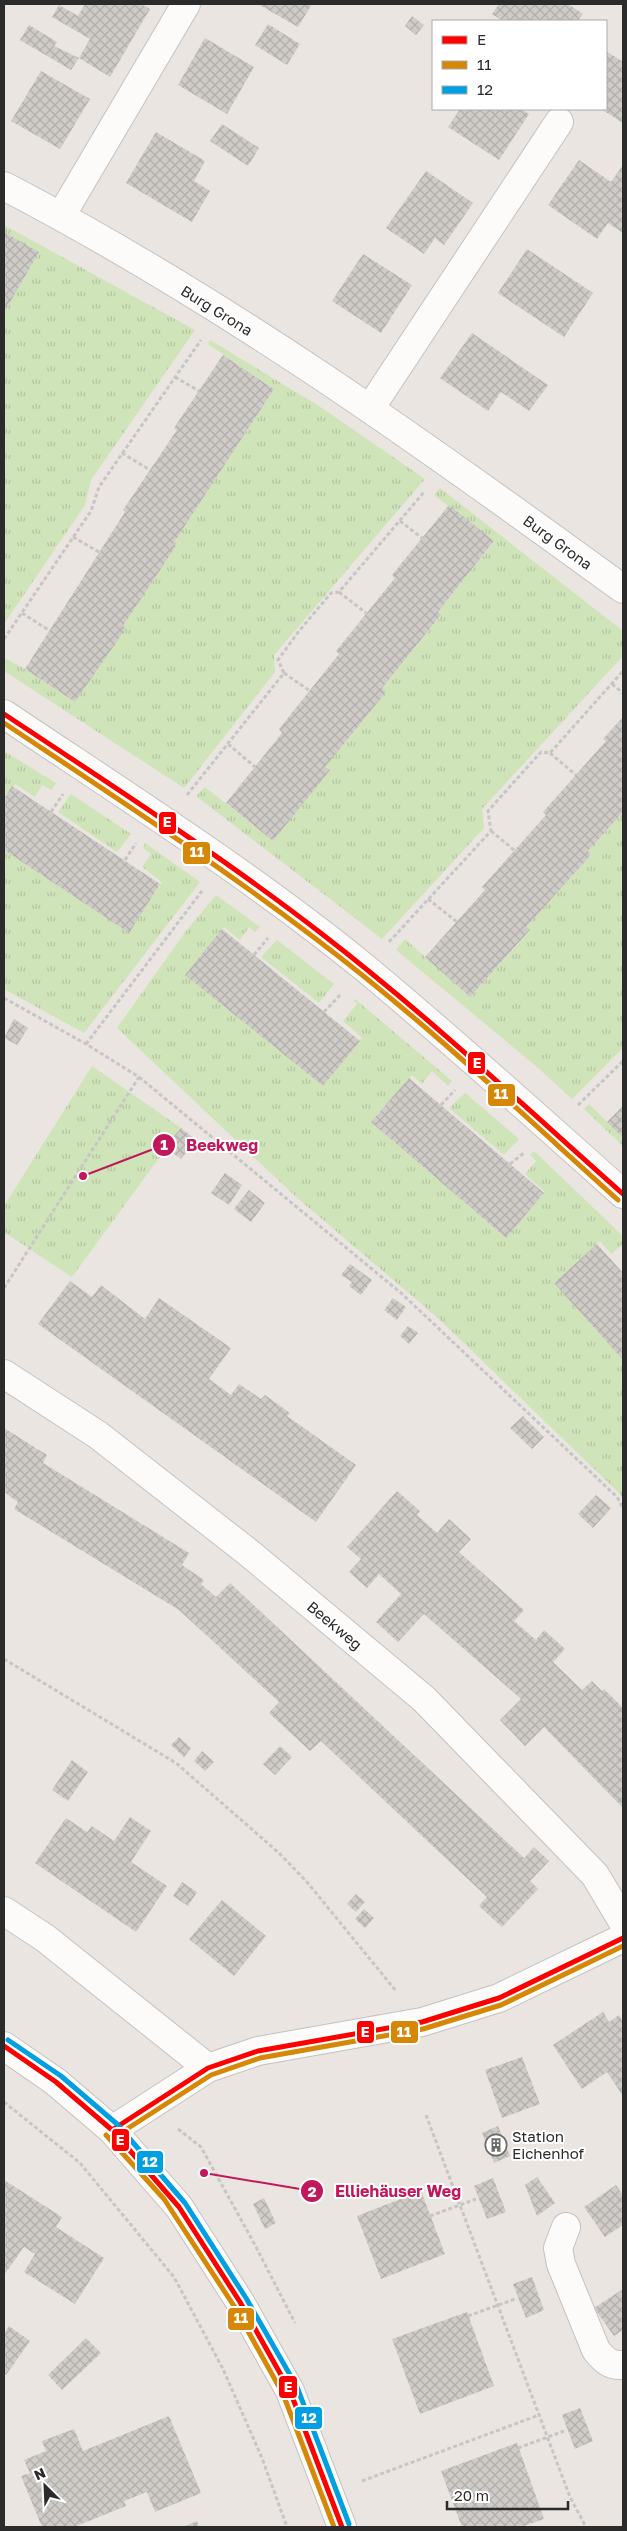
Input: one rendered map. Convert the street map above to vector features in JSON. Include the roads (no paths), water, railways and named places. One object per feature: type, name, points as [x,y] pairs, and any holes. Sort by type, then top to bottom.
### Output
[{"type":"street","points":[[61,216],[186,4]]},
{"type":"street","points":[[370,407],[559,122]]},
{"type":"street","name":"Burg Grona","points":[[4,186],[61,216],[221,312],[370,407],[623,589]]},
{"type":"street","points":[[4,714],[166,821],[365,968],[623,1194]]},
{"type":"street","name":"Beekweg","points":[[4,1374],[98,1435],[249,1553],[424,1699],[595,1876],[623,1922]]},
{"type":"street","points":[[4,1911],[46,1938],[208,2068]]},
{"type":"street","points":[[112,2130],[208,2068],[258,2051],[422,2022],[499,1998],[623,1938]]},
{"type":"street","points":[[4,2046],[56,2082],[112,2130],[170,2194],[240,2302],[290,2391],[342,2527]]},
{"type":"street","points":[[566,2227],[558,2248],[561,2264],[596,2350],[605,2362],[623,2365]]},
{"type":"place","name":"Beekweg","points":[[83,1176]]},
{"type":"place","name":"Station Eichenhof","points":[[496,2145]]},
{"type":"place","name":"Elliehäuser Weg","points":[[204,2173]]}]
